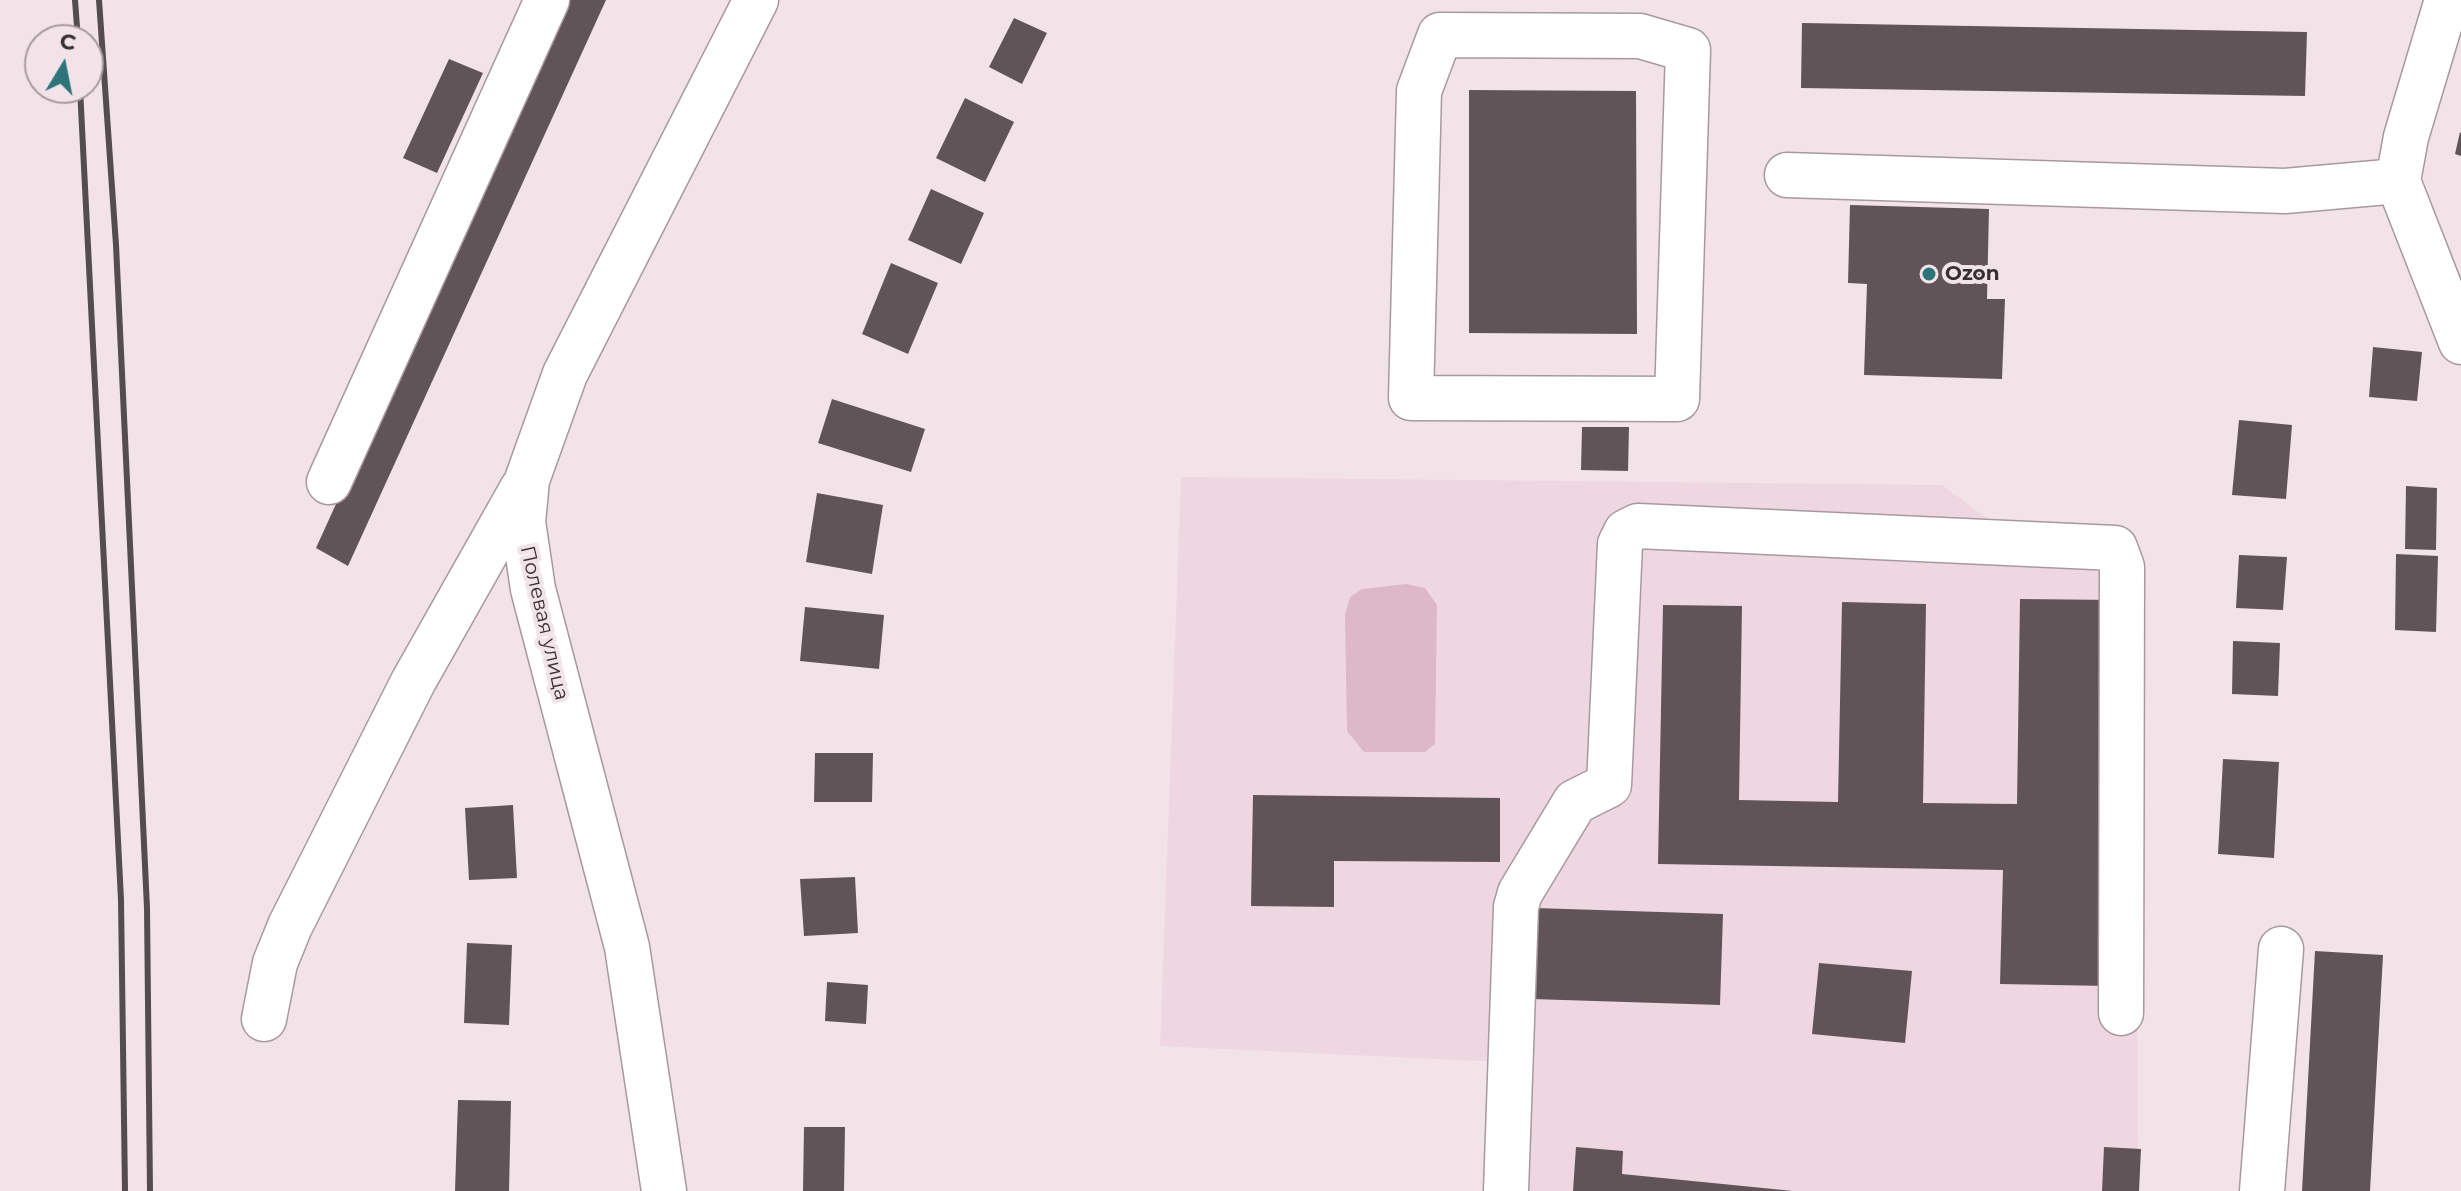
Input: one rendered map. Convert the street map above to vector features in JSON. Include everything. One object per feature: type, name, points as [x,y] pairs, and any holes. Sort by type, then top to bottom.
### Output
[{"type":"street","points":[[329,482],[547,0]]},
{"type":"street","name":"Полевая улица","points":[[664,1191],[627,947],[526,559],[523,522],[527,480],[565,374],[756,0]]},
{"type":"street","points":[[2447,0],[2406,137],[2398,181],[2456,318]]},
{"type":"street","points":[[1638,18],[1688,50],[1677,399],[1411,398],[1419,91],[1440,35],[1638,18]]},
{"type":"street","points":[[1787,175],[2285,191],[2398,181]]},
{"type":"street","points":[[264,1019],[275,963],[290,926],[413,682],[527,480]]},
{"type":"street","points":[[1506,1191],[1516,907],[1520,893],[1575,802],[1609,785],[1620,544],[1626,532],[1638,526],[2115,548],[2122,567],[2121,1013]]},
{"type":"street","points":[[2262,1191],[2281,949]]},
{"type":"shaded area","points":[[1181,477],[1942,485],[1999,527],[2135,534],[2138,1191],[1521,1191],[1522,1063],[1160,1046]]},
{"type":"shaded area","points":[[1406,584],[1425,588],[1437,605],[1435,744],[1425,752],[1364,752],[1347,731],[1345,615],[1350,597],[1362,589]]},
{"type":"building","points":[[565,0],[606,0],[348,566],[316,548]]},
{"type":"building","points":[[1014,18],[1047,33],[1022,84],[989,67]]},
{"type":"building","points":[[1802,23],[2307,32],[2305,96],[1801,88]]},
{"type":"building","points":[[449,59],[483,73],[437,173],[403,158]]},
{"type":"building","points":[[1469,90],[1636,91],[1637,334],[1469,333]]},
{"type":"building","points":[[965,98],[1014,122],[985,182],[936,158]]},
{"type":"building","points":[[2461,133],[2461,156],[2455,154]]},
{"type":"building","points":[[931,189],[984,213],[961,264],[908,240]]},
{"type":"building","points":[[1850,205],[1989,209],[1987,299],[2005,299],[2002,379],[1864,375],[1867,284],[1848,283]]},
{"type":"building","points":[[891,263],[938,283],[908,354],[862,334]]},
{"type":"building","points":[[2373,347],[2422,352],[2417,401],[2369,397]]},
{"type":"building","points":[[832,399],[925,429],[911,472],[818,443]]},
{"type":"building","points":[[2239,420],[2292,425],[2286,499],[2232,495]]},
{"type":"building","points":[[1582,427],[1629,427],[1628,471],[1581,470]]},
{"type":"building","points":[[2406,486],[2437,488],[2436,550],[2405,549]]},
{"type":"building","points":[[817,493],[883,505],[872,574],[806,562]]},
{"type":"building","points":[[2396,554],[2438,556],[2436,632],[2395,630]]},
{"type":"building","points":[[2239,555],[2287,557],[2283,610],[2236,608]]},
{"type":"building","points":[[2020,599],[2115,600],[2108,986],[2000,984],[2003,870],[1658,864],[1663,605],[1742,606],[1739,800],[1838,802],[1842,602],[1926,604],[1923,803],[2017,804]]},
{"type":"building","points":[[805,607],[884,615],[879,669],[800,661]]},
{"type":"building","points":[[2233,641],[2280,643],[2278,696],[2232,694]]},
{"type":"building","points":[[815,753],[873,753],[872,802],[814,802]]},
{"type":"building","points":[[2223,759],[2279,762],[2274,858],[2218,854]]},
{"type":"building","points":[[1253,795],[1500,798],[1500,862],[1334,861],[1334,907],[1251,906]]},
{"type":"building","points":[[513,805],[517,878],[469,880],[465,808]]},
{"type":"building","points":[[855,877],[858,933],[804,936],[800,879]]},
{"type":"building","points":[[1535,908],[1723,914],[1720,1005],[1532,999]]},
{"type":"building","points":[[467,943],[512,945],[509,1025],[464,1023]]},
{"type":"building","points":[[2315,951],[2383,955],[2370,1191],[2302,1191]]},
{"type":"building","points":[[1819,963],[1912,971],[1905,1043],[1812,1034]]},
{"type":"building","points":[[827,982],[868,985],[866,1024],[825,1021]]},
{"type":"building","points":[[458,1100],[511,1101],[509,1191],[455,1191]]},
{"type":"building","points":[[804,1127],[845,1127],[844,1191],[803,1191]]},
{"type":"building","points":[[1576,1147],[1623,1151],[1622,1174],[1793,1191],[1573,1191]]},
{"type":"building","points":[[2104,1147],[2141,1149],[2139,1191],[2102,1191]]},
{"type":"railway","points":[[75,0],[77,24]]},
{"type":"railway","points":[[99,0],[116,245],[147,908],[150,1191]]},
{"type":"railway","points":[[81,104],[121,900],[125,1191]]},
{"type":"place","name":"Ozon","points":[[1929,274]]}]
